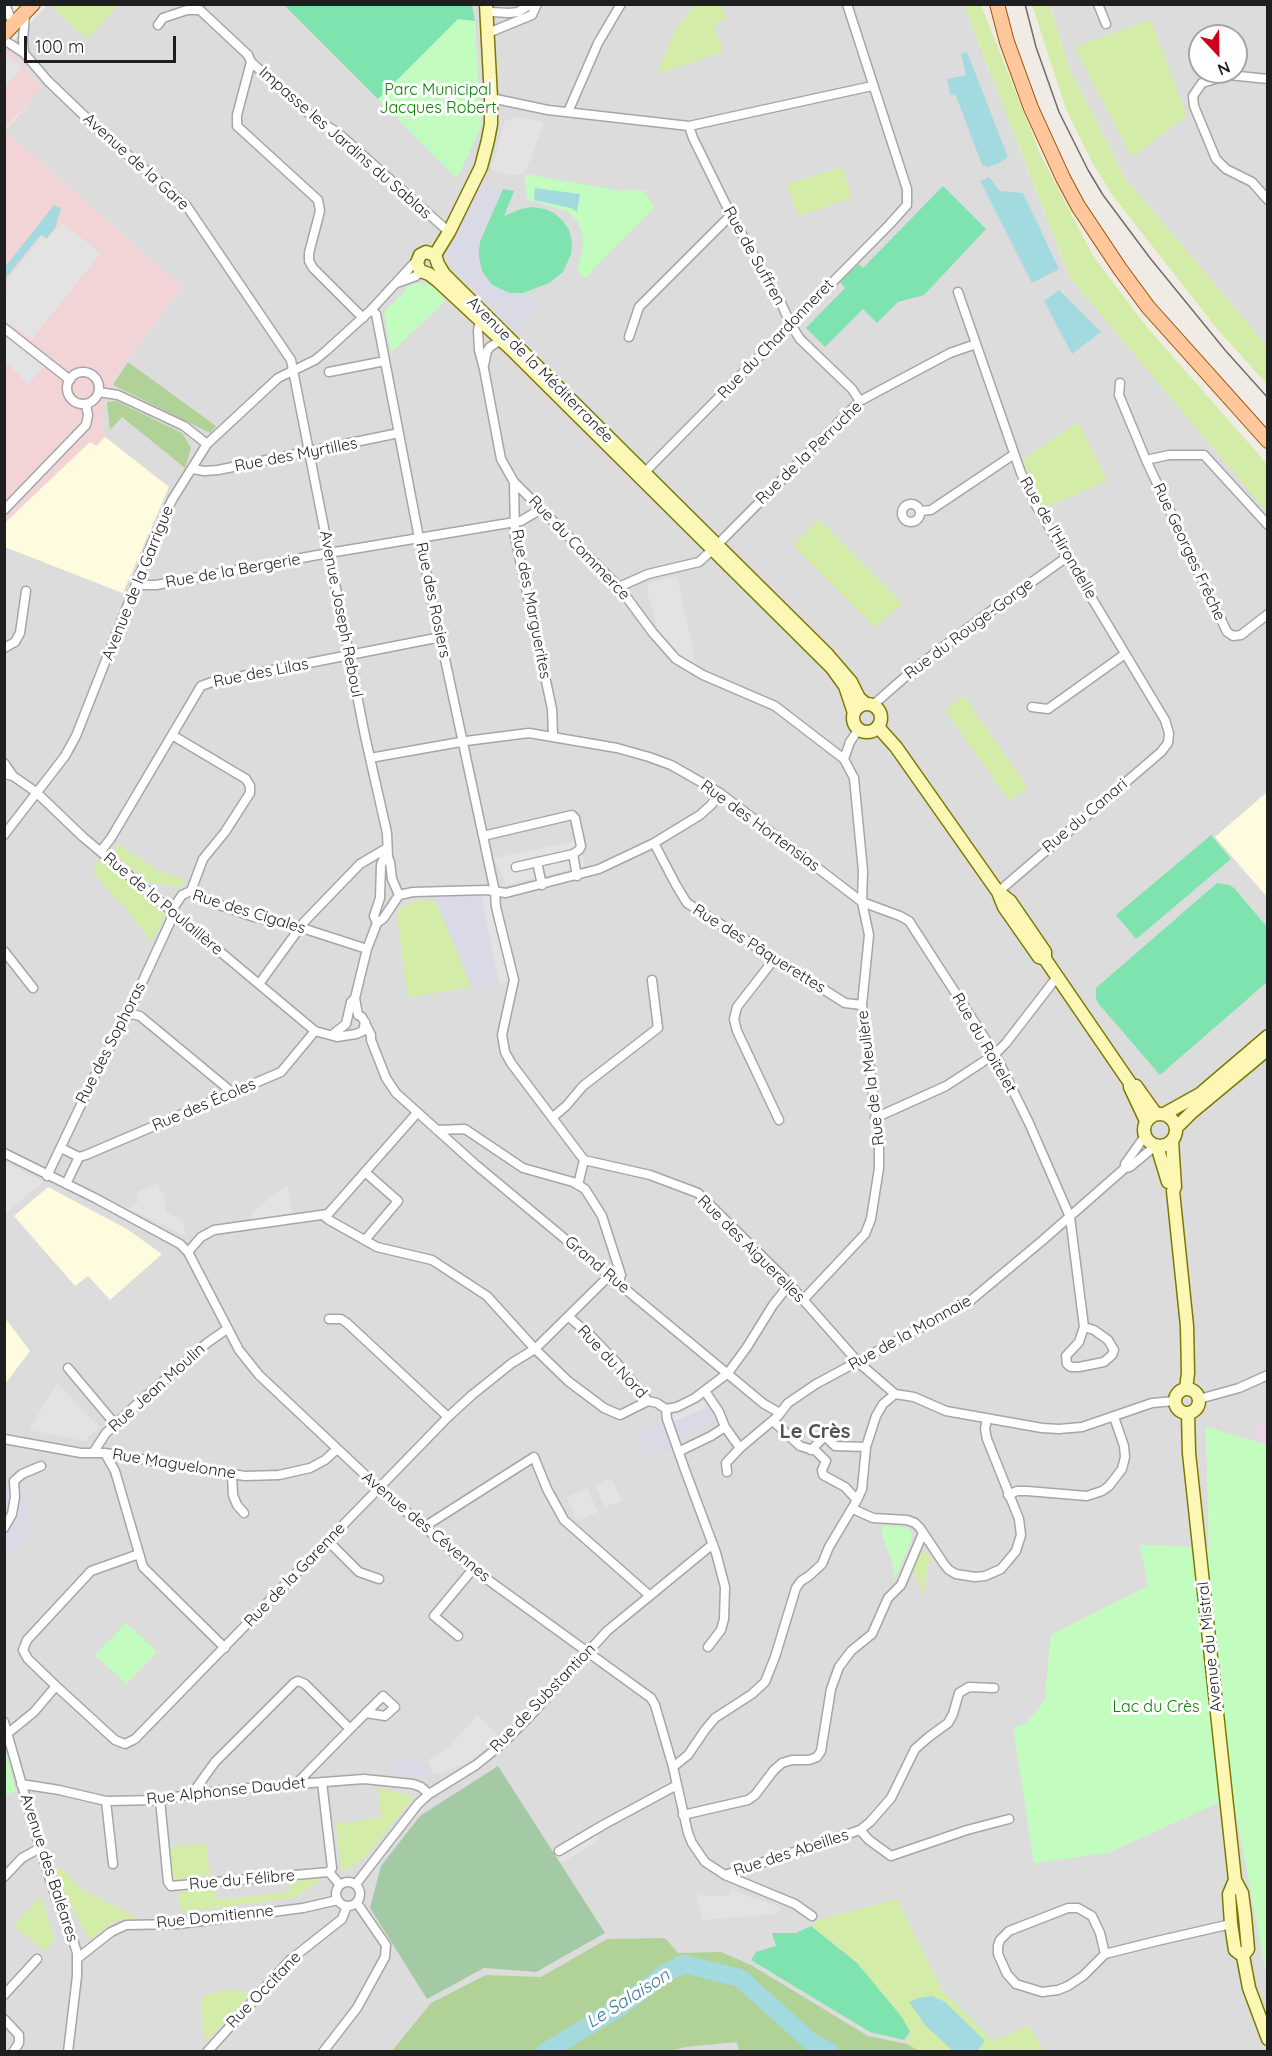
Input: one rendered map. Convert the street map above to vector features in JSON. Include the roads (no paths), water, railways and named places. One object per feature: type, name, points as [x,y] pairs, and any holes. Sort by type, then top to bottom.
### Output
[{"type":"main road","points":[[997,4],[1007,42],[1031,108],[1078,206],[1148,307],[1268,441]]},
{"type":"main road","points":[[7,20],[26,7]]},
{"type":"street","points":[[485,6],[492,12],[509,13],[518,12],[531,4]]},
{"type":"street","points":[[488,33],[532,15],[537,4]]},
{"type":"street","points":[[568,112],[598,43],[621,4]]},
{"type":"street","points":[[491,98],[568,112],[690,126],[872,86],[847,4]]},
{"type":"street","points":[[1098,4],[1106,24]]},
{"type":"street","points":[[428,265],[449,232],[482,168],[491,124],[485,6]]},
{"type":"street","points":[[24,53],[26,7]]},
{"type":"street","name":"Impasse les Jardins du Sablas","points":[[158,25],[163,18],[187,10],[200,10],[248,55],[251,62],[316,120],[337,132],[449,232]]},
{"type":"street","points":[[7,20],[23,36]]},
{"type":"street","name":"Avenue de la Gare","points":[[4,40],[24,53],[48,81],[98,129],[186,205],[285,350],[295,370]]},
{"type":"street","points":[[251,62],[237,115],[237,126],[318,200],[320,211],[309,261],[313,268],[363,318]]},
{"type":"street","points":[[1268,79],[1229,75],[1202,83],[1193,96],[1194,106],[1216,159],[1226,169],[1252,182],[1268,200]]},
{"type":"street","name":"Rue du Chardonneret","points":[[642,475],[907,205],[907,189],[872,86]]},
{"type":"street","name":"Rue de Suffren","points":[[690,126],[693,138],[731,215],[782,305],[790,325],[800,339],[852,389],[860,400]]},
{"type":"street","points":[[629,337],[639,307],[731,215]]},
{"type":"street","name":"Avenue de la Garrigue","points":[[4,835],[65,756],[76,736],[172,500],[193,470],[207,444],[278,378],[315,360],[326,351],[371,310],[397,283],[398,279],[428,265]]},
{"type":"street","name":"Avenue de la Méditerranée","points":[[428,265],[444,274],[483,319],[826,653],[851,682],[859,698],[869,705]]},
{"type":"street","name":"Rue de l'Hirondelle","points":[[958,292],[1013,454],[1037,507],[1166,720],[1169,738]]},
{"type":"street","name":"Rue des Rosiers","points":[[371,310],[376,314],[419,538],[495,892]]},
{"type":"street","name":"Rue des Marguerites","points":[[483,319],[477,340],[501,459],[514,482],[515,537],[552,709],[553,735]]},
{"type":"street","points":[[4,328],[70,380]]},
{"type":"street","points":[[477,340],[490,347],[502,337]]},
{"type":"street","name":"Rue de la Perruche","points":[[619,587],[648,574],[699,562],[860,400],[950,353],[976,344]]},
{"type":"street","name":"Rue des Marguerites","points":[[484,369],[490,347]]},
{"type":"street","points":[[330,372],[385,361]]},
{"type":"street","name":"Avenue Joseph Reboul","points":[[295,370],[309,452],[387,832],[392,879],[397,891]]},
{"type":"street","points":[[81,372],[90,374],[97,381],[99,392],[94,400],[86,404],[77,403],[69,397],[67,388],[70,380],[81,372]]},
{"type":"street","name":"Rue Georges Frêche","points":[[1120,383],[1119,395],[1146,460],[1227,632],[1233,636],[1241,635],[1268,614]]},
{"type":"street","points":[[99,392],[118,395],[184,426],[207,444]]},
{"type":"street","points":[[4,510],[86,425],[88,415],[86,404]]},
{"type":"street","name":"Rue des Myrtilles","points":[[193,470],[218,470],[399,433]]},
{"type":"street","points":[[920,511],[931,510],[1013,454]]},
{"type":"street","name":"Rue Georges Frêche","points":[[1146,460],[1169,455],[1204,455],[1268,525]]},
{"type":"street","name":"Rue du Commerce","points":[[514,482],[619,587],[653,633],[676,659],[703,675],[775,705],[844,759]]},
{"type":"street","name":"Rue de la Bergerie","points":[[136,585],[156,585],[514,522],[528,519],[541,509]]},
{"type":"street","name":"Avenue de la Méditerranée","points":[[715,547],[832,668],[845,686],[854,713]]},
{"type":"street","name":"Rue du Rouge-Gorge","points":[[869,705],[941,648],[1067,557]]},
{"type":"street","points":[[4,648],[15,642],[20,633],[26,591]]},
{"type":"street","name":"Rue des Lilas","points":[[101,851],[111,838],[201,686],[441,637]]},
{"type":"street","points":[[1032,707],[1048,709],[1125,654]]},
{"type":"street","points":[[869,705],[880,712],[882,717],[878,727],[870,732],[858,730],[853,722],[854,713],[858,707],[869,705]]},
{"type":"street","points":[[878,727],[893,743],[998,892],[1010,901],[1045,952],[1045,959],[1057,977],[1130,1083],[1136,1085],[1156,1117]]},
{"type":"street","points":[[844,759],[850,742],[858,730]]},
{"type":"street","name":"Rue des Hortensias","points":[[370,758],[529,733],[553,735],[649,757],[671,765],[720,794],[862,902]]},
{"type":"street","points":[[172,735],[246,779],[250,786],[250,793],[225,832],[203,859],[191,891]]},
{"type":"street","name":"Rue du Canari","points":[[998,892],[1161,752],[1169,738]]},
{"type":"street","name":"Rue de la Meulière","points":[[803,1300],[866,1234],[871,1219],[880,1154],[862,1005],[870,943],[862,902],[863,871],[855,785],[852,772],[844,759]]},
{"type":"street","name":"Rue de la Poulaillère","points":[[4,764],[9,775],[36,792],[83,837],[315,1031]]},
{"type":"street","points":[[393,903],[385,903],[380,893],[387,884],[397,891],[486,890],[506,893],[599,869],[654,843],[700,815],[720,794]]},
{"type":"street","points":[[483,836],[572,815],[576,818],[581,846],[579,850],[573,854],[516,867]]},
{"type":"street","name":"Rue des Pâquerettes","points":[[654,843],[687,903],[845,1003],[862,1005]]},
{"type":"street","points":[[259,984],[302,928],[304,922],[360,864],[388,852]]},
{"type":"street","name":"Avenue Joseph Reboul","points":[[377,923],[374,916],[380,893],[381,865],[388,852]]},
{"type":"street","points":[[573,854],[578,876]]},
{"type":"street","points":[[537,862],[542,885]]},
{"type":"street","name":"Rue des Cigales","points":[[172,910],[182,895],[191,891],[254,917],[302,928],[367,950]]},
{"type":"street","points":[[371,1040],[349,1031],[347,1021],[377,923],[398,898],[397,891]]},
{"type":"street","points":[[495,892],[496,907],[514,980],[502,1035],[505,1052],[584,1160],[578,1185]]},
{"type":"street","name":"Rue du Roitelet","points":[[862,902],[909,921],[995,1054],[1029,1123],[1070,1217],[1084,1327]]},
{"type":"street","name":"Rue des Sophoras","points":[[47,1176],[98,1069],[128,1013],[171,920],[172,910]]},
{"type":"street","points":[[4,951],[33,988]]},
{"type":"street","points":[[775,958],[737,1007],[734,1019],[736,1031],[779,1119]]},
{"type":"street","points":[[875,1118],[946,1086],[995,1054],[1057,977]]},
{"type":"street","points":[[553,1117],[583,1086],[658,1028],[652,980]]},
{"type":"street","name":"Grand Rue","points":[[355,998],[389,1084],[417,1113],[609,1276],[764,1404],[780,1413]]},
{"type":"street","points":[[128,1013],[140,1016],[148,1022],[233,1093]]},
{"type":"street","points":[[315,1031],[337,1037],[358,1034],[363,1031],[362,1018],[347,1021],[332,1035]]},
{"type":"street","name":"Rue des Écoles","points":[[79,1157],[281,1072],[315,1031]]},
{"type":"street","points":[[1156,1117],[1172,1119],[1176,1128],[1176,1135],[1166,1146],[1156,1146],[1149,1142],[1144,1128],[1156,1117],[1181,1106],[1200,1094],[1268,1036]]},
{"type":"street","points":[[1176,1128],[1268,1049]]},
{"type":"street","points":[[188,1252],[201,1237],[214,1230],[324,1215],[331,1211],[417,1113]]},
{"type":"street","points":[[437,1130],[465,1129],[523,1168],[585,1189],[602,1216],[621,1275],[618,1283]]},
{"type":"street","name":"Rue de la Monnaie","points":[[1125,1168],[1125,1164],[1145,1136]]},
{"type":"street","points":[[1172,1141],[1173,1191],[1187,1326],[1186,1389]]},
{"type":"street","points":[[1156,1146],[1173,1191]]},
{"type":"street","name":"Rue de la Monnaie","points":[[740,1448],[773,1421],[788,1403],[816,1384],[970,1301],[1125,1168],[1130,1167],[1156,1146]]},
{"type":"street","points":[[61,1149],[79,1157],[66,1184]]},
{"type":"street","name":"Avenue des Cévennes","points":[[4,1153],[95,1198],[180,1244],[188,1252],[239,1350],[259,1375],[379,1488],[473,1569],[647,1694],[653,1701],[673,1767],[688,1833],[698,1853],[714,1870],[795,1904],[812,1916]]},
{"type":"street","name":"Rue des Aiguerelles","points":[[584,1160],[650,1175],[698,1193],[789,1285],[858,1362],[895,1394]]},
{"type":"street","points":[[365,1172],[398,1201],[365,1240]]},
{"type":"street","points":[[324,1215],[376,1247],[432,1260],[487,1296],[535,1349],[568,1381],[615,1414],[620,1415],[653,1402]]},
{"type":"street","name":"Rue de la Garenne","points":[[139,1554],[91,1571],[24,1645],[23,1650],[28,1659],[56,1686],[115,1740],[125,1744],[135,1739],[225,1648],[448,1417],[512,1363],[535,1349],[609,1276]]},
{"type":"street","points":[[708,1647],[721,1630],[726,1610],[725,1587],[713,1544],[667,1419],[666,1409],[686,1403],[728,1373],[789,1285]]},
{"type":"street","name":"Rue du Nord","points":[[569,1317],[610,1355],[653,1402],[666,1409]]},
{"type":"street","points":[[329,1319],[341,1319],[346,1323],[448,1417]]},
{"type":"street","points":[[1084,1327],[1094,1330],[1108,1340],[1114,1350],[1104,1362],[1071,1367],[1067,1364],[1065,1356],[1079,1342],[1084,1327]]},
{"type":"street","name":"Rue Jean Moulin","points":[[93,1453],[115,1424],[176,1369],[227,1329]]},
{"type":"street","points":[[68,1368],[115,1424]]},
{"type":"street","points":[[1199,1399],[1239,1388],[1268,1375]]},
{"type":"street","points":[[1186,1389],[1196,1393],[1199,1399],[1197,1408],[1188,1414],[1180,1412],[1175,1401],[1180,1392],[1186,1389]]},
{"type":"street","points":[[705,1390],[719,1412],[724,1427],[740,1448],[726,1463],[727,1472]]},
{"type":"street","points":[[673,1767],[688,1755],[716,1718],[752,1694],[765,1682],[796,1588],[822,1564],[829,1546],[855,1504],[862,1490],[866,1447],[876,1416],[883,1404],[895,1394],[914,1397],[946,1411],[1059,1430],[1082,1427],[1152,1403],[1175,1401]]},
{"type":"street","name":"Avenue du Mistral","points":[[1188,1414],[1190,1464],[1235,1880],[1242,1893],[1245,1916],[1248,1949],[1243,1956]]},
{"type":"street","points":[[1008,1495],[1017,1491],[1027,1491],[1087,1496],[1102,1491],[1116,1480],[1125,1457],[1124,1446],[1114,1417]]},
{"type":"street","points":[[773,1421],[800,1446],[816,1451],[826,1461],[822,1470],[823,1474],[845,1487],[855,1504],[873,1518],[907,1520],[915,1523],[949,1570],[966,1576],[985,1576],[994,1573],[1006,1564],[1016,1551],[1021,1535],[1019,1519],[987,1439],[985,1429],[987,1419]]},
{"type":"street","points":[[680,1451],[724,1427]]},
{"type":"street","points":[[811,1450],[825,1436],[835,1446],[866,1447]]},
{"type":"street","name":"Rue Maguelonne","points":[[4,1439],[81,1453],[105,1453],[232,1474],[279,1474],[310,1468],[325,1460],[337,1449]]},
{"type":"street","points":[[105,1453],[115,1471],[145,1569],[225,1648]]},
{"type":"street","points":[[424,1527],[534,1457],[547,1489],[564,1520],[649,1595]]},
{"type":"street","points":[[4,1528],[12,1514],[15,1497],[14,1481],[22,1474],[41,1466]]},
{"type":"street","points":[[232,1474],[235,1501],[244,1513]]},
{"type":"street","points":[[683,1815],[747,1800],[755,1795],[782,1763],[817,1757],[821,1750],[831,1689],[839,1667],[851,1651],[872,1634],[888,1598],[901,1585],[923,1533]]},
{"type":"street","points":[[328,1541],[359,1572],[379,1579]]},
{"type":"street","name":"Rue de Substantion","points":[[356,1884],[418,1804],[429,1794],[476,1765],[502,1744],[530,1717],[607,1631],[713,1544]]},
{"type":"street","points":[[458,1636],[434,1616],[473,1569]]},
{"type":"street","points":[[192,1794],[215,1762],[298,1681],[305,1684],[350,1729]]},
{"type":"street","points":[[7,1734],[34,1712],[56,1686]]},
{"type":"street","name":"Rue des Abeilles","points":[[725,1875],[860,1830],[891,1798],[915,1749],[948,1723],[962,1690],[969,1687],[994,1688]]},
{"type":"street","points":[[296,1784],[366,1713]]},
{"type":"street","name":"Avenue des Baléares","points":[[4,1722],[40,1848],[78,1958],[68,2052]]},
{"type":"street","name":"Rue Alphonse Daudet","points":[[21,1784],[106,1801],[160,1800],[192,1794],[364,1779],[412,1784],[422,1787],[429,1794]]},
{"type":"street","points":[[322,1782],[332,1868],[329,1872],[340,1886]]},
{"type":"street","points":[[559,1851],[677,1785]]},
{"type":"street","name":"Rue du Félibre","points":[[160,1800],[168,1881],[171,1886],[329,1872]]},
{"type":"street","points":[[106,1801],[113,1864]]},
{"type":"street","points":[[860,1830],[869,1840],[891,1856],[967,1830],[1009,1819]]},
{"type":"street","points":[[4,1876],[27,1854],[40,1848]]},
{"type":"street","name":"Avenue du Mistral","points":[[1235,1880],[1229,1894],[1234,1950],[1243,1956],[1249,1988],[1268,2039]]},
{"type":"street","points":[[348,1882],[356,1884],[361,1893],[357,1902],[347,1906],[338,1900],[336,1894],[340,1886],[348,1882]]},
{"type":"street","name":"Rue Domitienne","points":[[78,1958],[111,1932],[126,1925],[179,1924],[303,1908],[338,1900]]},
{"type":"street","points":[[322,2052],[357,2008],[386,1957],[386,1945],[357,1902]]},
{"type":"street","name":"Rue Occitane","points":[[207,2052],[290,1960],[342,1919],[347,1906]]},
{"type":"street","points":[[1105,1954],[1100,1933],[1092,1916],[1078,1908],[1068,1908],[1009,1931],[998,1946],[1007,1974],[1016,1984],[1042,1992],[1068,1986],[1083,1976],[1105,1954],[1231,1924]]},
{"type":"street","name":"Rue Domitienne","points":[[75,1948],[97,1943]]},
{"type":"street","points":[[4,1995],[37,1959]]},
{"type":"street","points":[[4,2019],[19,2035],[19,2043],[13,2052]]},
{"type":"water","points":[[967,52],[1008,157],[988,167],[982,165],[956,96],[950,94],[947,79],[966,75],[961,54]]},
{"type":"water","points":[[989,177],[1000,191],[1023,193],[1059,269],[1032,283],[980,181]]},
{"type":"water","points":[[535,188],[580,194],[577,212],[571,208],[534,200]]},
{"type":"water","points":[[54,205],[61,208],[55,228],[47,238],[41,235],[39,237],[5,279],[5,267]]},
{"type":"water","points":[[1059,290],[1101,332],[1072,354],[1044,301]]},
{"type":"water","points":[[932,1996],[945,2002],[985,2041],[977,2051],[953,2051],[926,2026],[909,2002]]},
{"type":"waterway","name":"Le Salaison","points":[[545,2052],[620,2007],[667,1972],[684,1964],[740,1978],[810,2041],[830,2052]]},
{"type":"tram line","points":[[1025,4],[1036,47],[1059,112],[1103,195],[1150,258],[1225,350],[1268,398]]},
{"type":"district","name":"Le Crès","points":[[815,1432]]},
{"type":"park label","name":"Parc Municipal Jacques Robert","points":[[438,99]]},
{"type":"park label","name":"Lac du Crès","points":[[1156,1707]]}]
